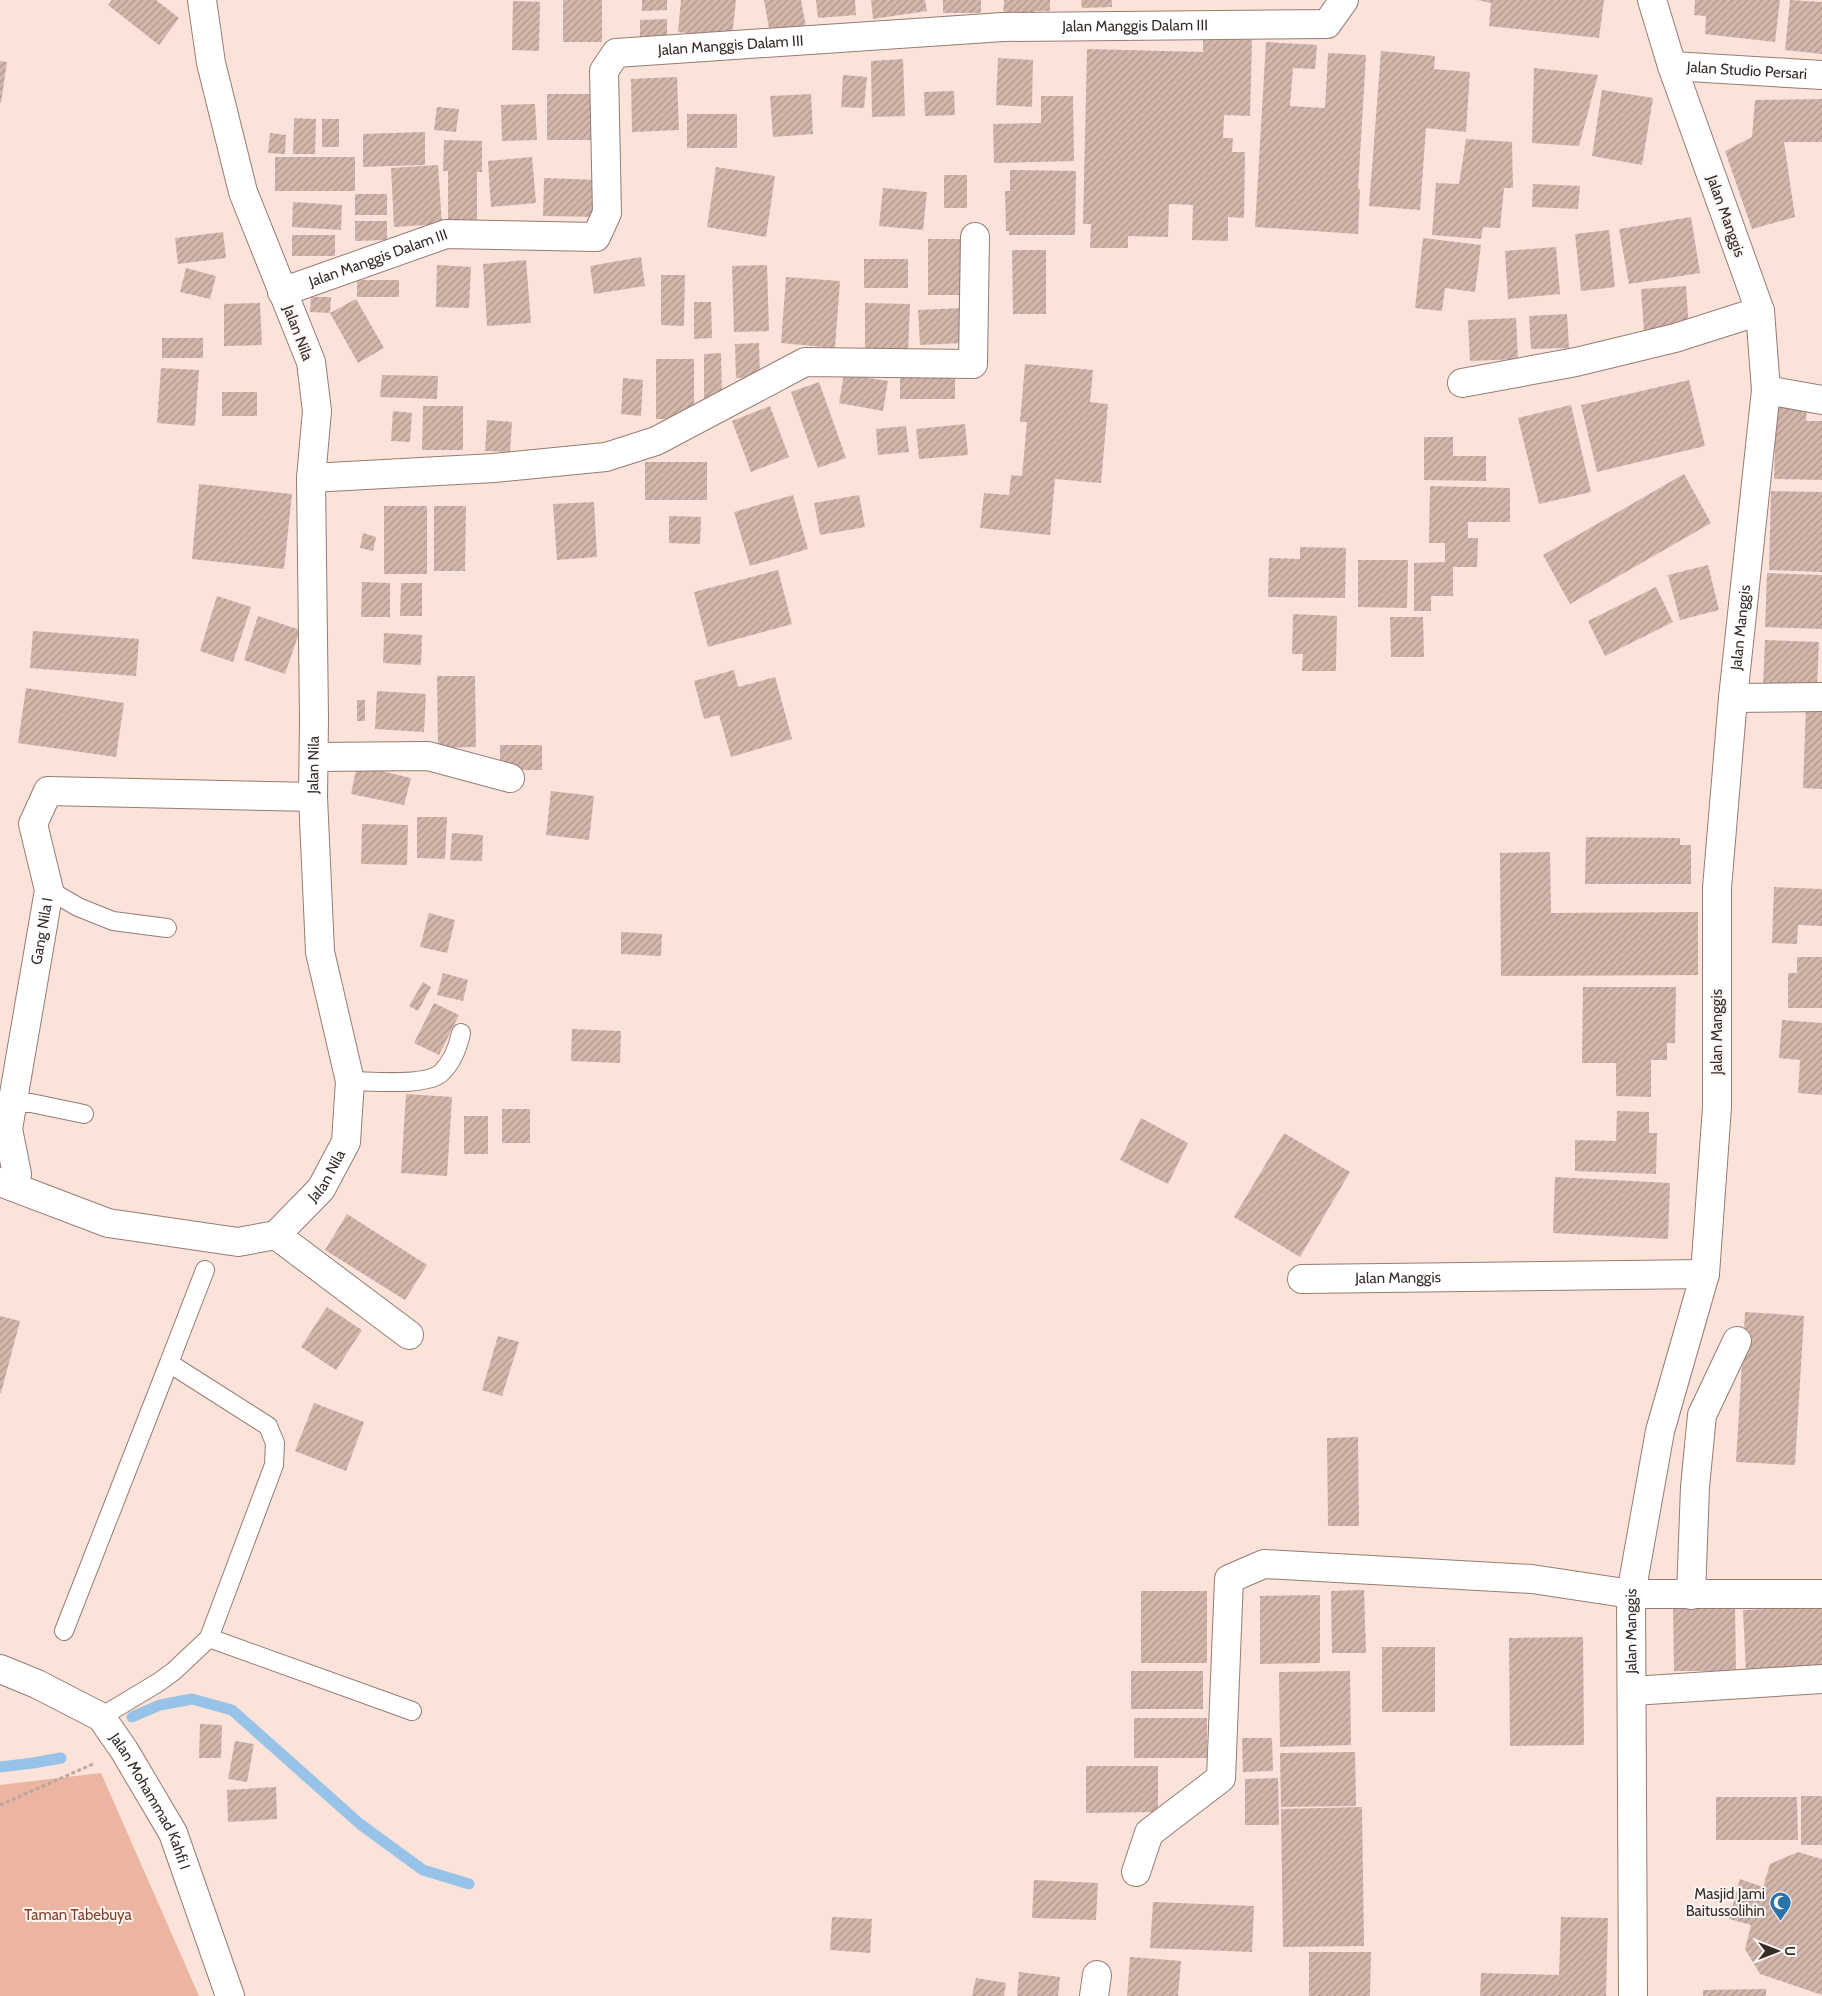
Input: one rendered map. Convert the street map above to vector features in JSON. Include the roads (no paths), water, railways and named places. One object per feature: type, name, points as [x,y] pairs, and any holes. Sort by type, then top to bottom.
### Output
[{"type":"street","name":"Jalan Nila","points":[[202,0],[211,63],[243,192],[311,362],[317,411],[311,478],[313,797],[320,952],[350,1081],[346,1142],[321,1189],[276,1234]]},
{"type":"street","name":"Jalan Manggis Dalam III","points":[[282,292],[446,234],[596,237],[607,213],[604,71],[616,53],[1003,28],[1327,24],[1344,0]]},
{"type":"street","name":"Jalan Manggis","points":[[1633,1996],[1631,1594],[1660,1431],[1705,1274],[1718,1107],[1718,888],[1733,698],[1766,390],[1760,311],[1672,66],[1652,0]]},
{"type":"street","name":"Jalan Studio Persari","points":[[1672,66],[1822,75]]},
{"type":"street","points":[[311,478],[494,468],[606,457],[656,442],[805,362],[973,364],[975,237]]},
{"type":"street","points":[[1462,383],[1603,356],[1675,338],[1760,311]]},
{"type":"street","points":[[1766,390],[1822,400]]},
{"type":"street","points":[[1733,698],[1822,697]]},
{"type":"street","points":[[314,757],[428,756],[510,778]]},
{"type":"street","name":"Gang Nila I","points":[[7,1185],[17,1174],[8,1129],[49,890],[34,824],[48,791],[313,797]]},
{"type":"street","points":[[7,1185],[108,1223],[238,1242],[276,1234],[409,1334]]},
{"type":"street","name":"Jalan Manggis","points":[[1302,1279],[1705,1274]]},
{"type":"street","points":[[1690,1595],[1695,1487],[1702,1416],[1737,1341]]},
{"type":"street","points":[[1136,1872],[1149,1833],[1221,1778],[1229,1579],[1264,1564],[1532,1579],[1631,1594],[1822,1594]]},
{"type":"street","name":"Jalan Mohammad Kahfi I","points":[[0,1669],[37,1684],[101,1717],[124,1750],[173,1833],[230,1996]]},
{"type":"street","points":[[1632,1691],[1822,1679]]},
{"type":"lane","points":[[49,890],[78,907],[113,921],[167,928]]},
{"type":"lane","points":[[350,1081],[420,1082],[441,1073],[456,1051],[461,1033]]},
{"type":"lane","points":[[11,1103],[31,1103],[84,1114]]},
{"type":"lane","points":[[64,1631],[204,1270]]},
{"type":"lane","points":[[101,1717],[159,1682],[174,1671],[209,1638],[274,1464],[275,1443],[268,1426],[169,1363]]},
{"type":"lane","points":[[209,1638],[412,1711]]},
{"type":"waterway","points":[[132,1717],[160,1705],[192,1699],[232,1710],[360,1824],[423,1870],[469,1884]]},
{"type":"waterway","points":[[0,1767],[61,1758]]},
{"type":"place","name":"Masjid Jami Baitussolihin","points":[[1781,1922]]},
{"type":"park label","name":"Taman Tabebuya","points":[[78,1915]]}]
